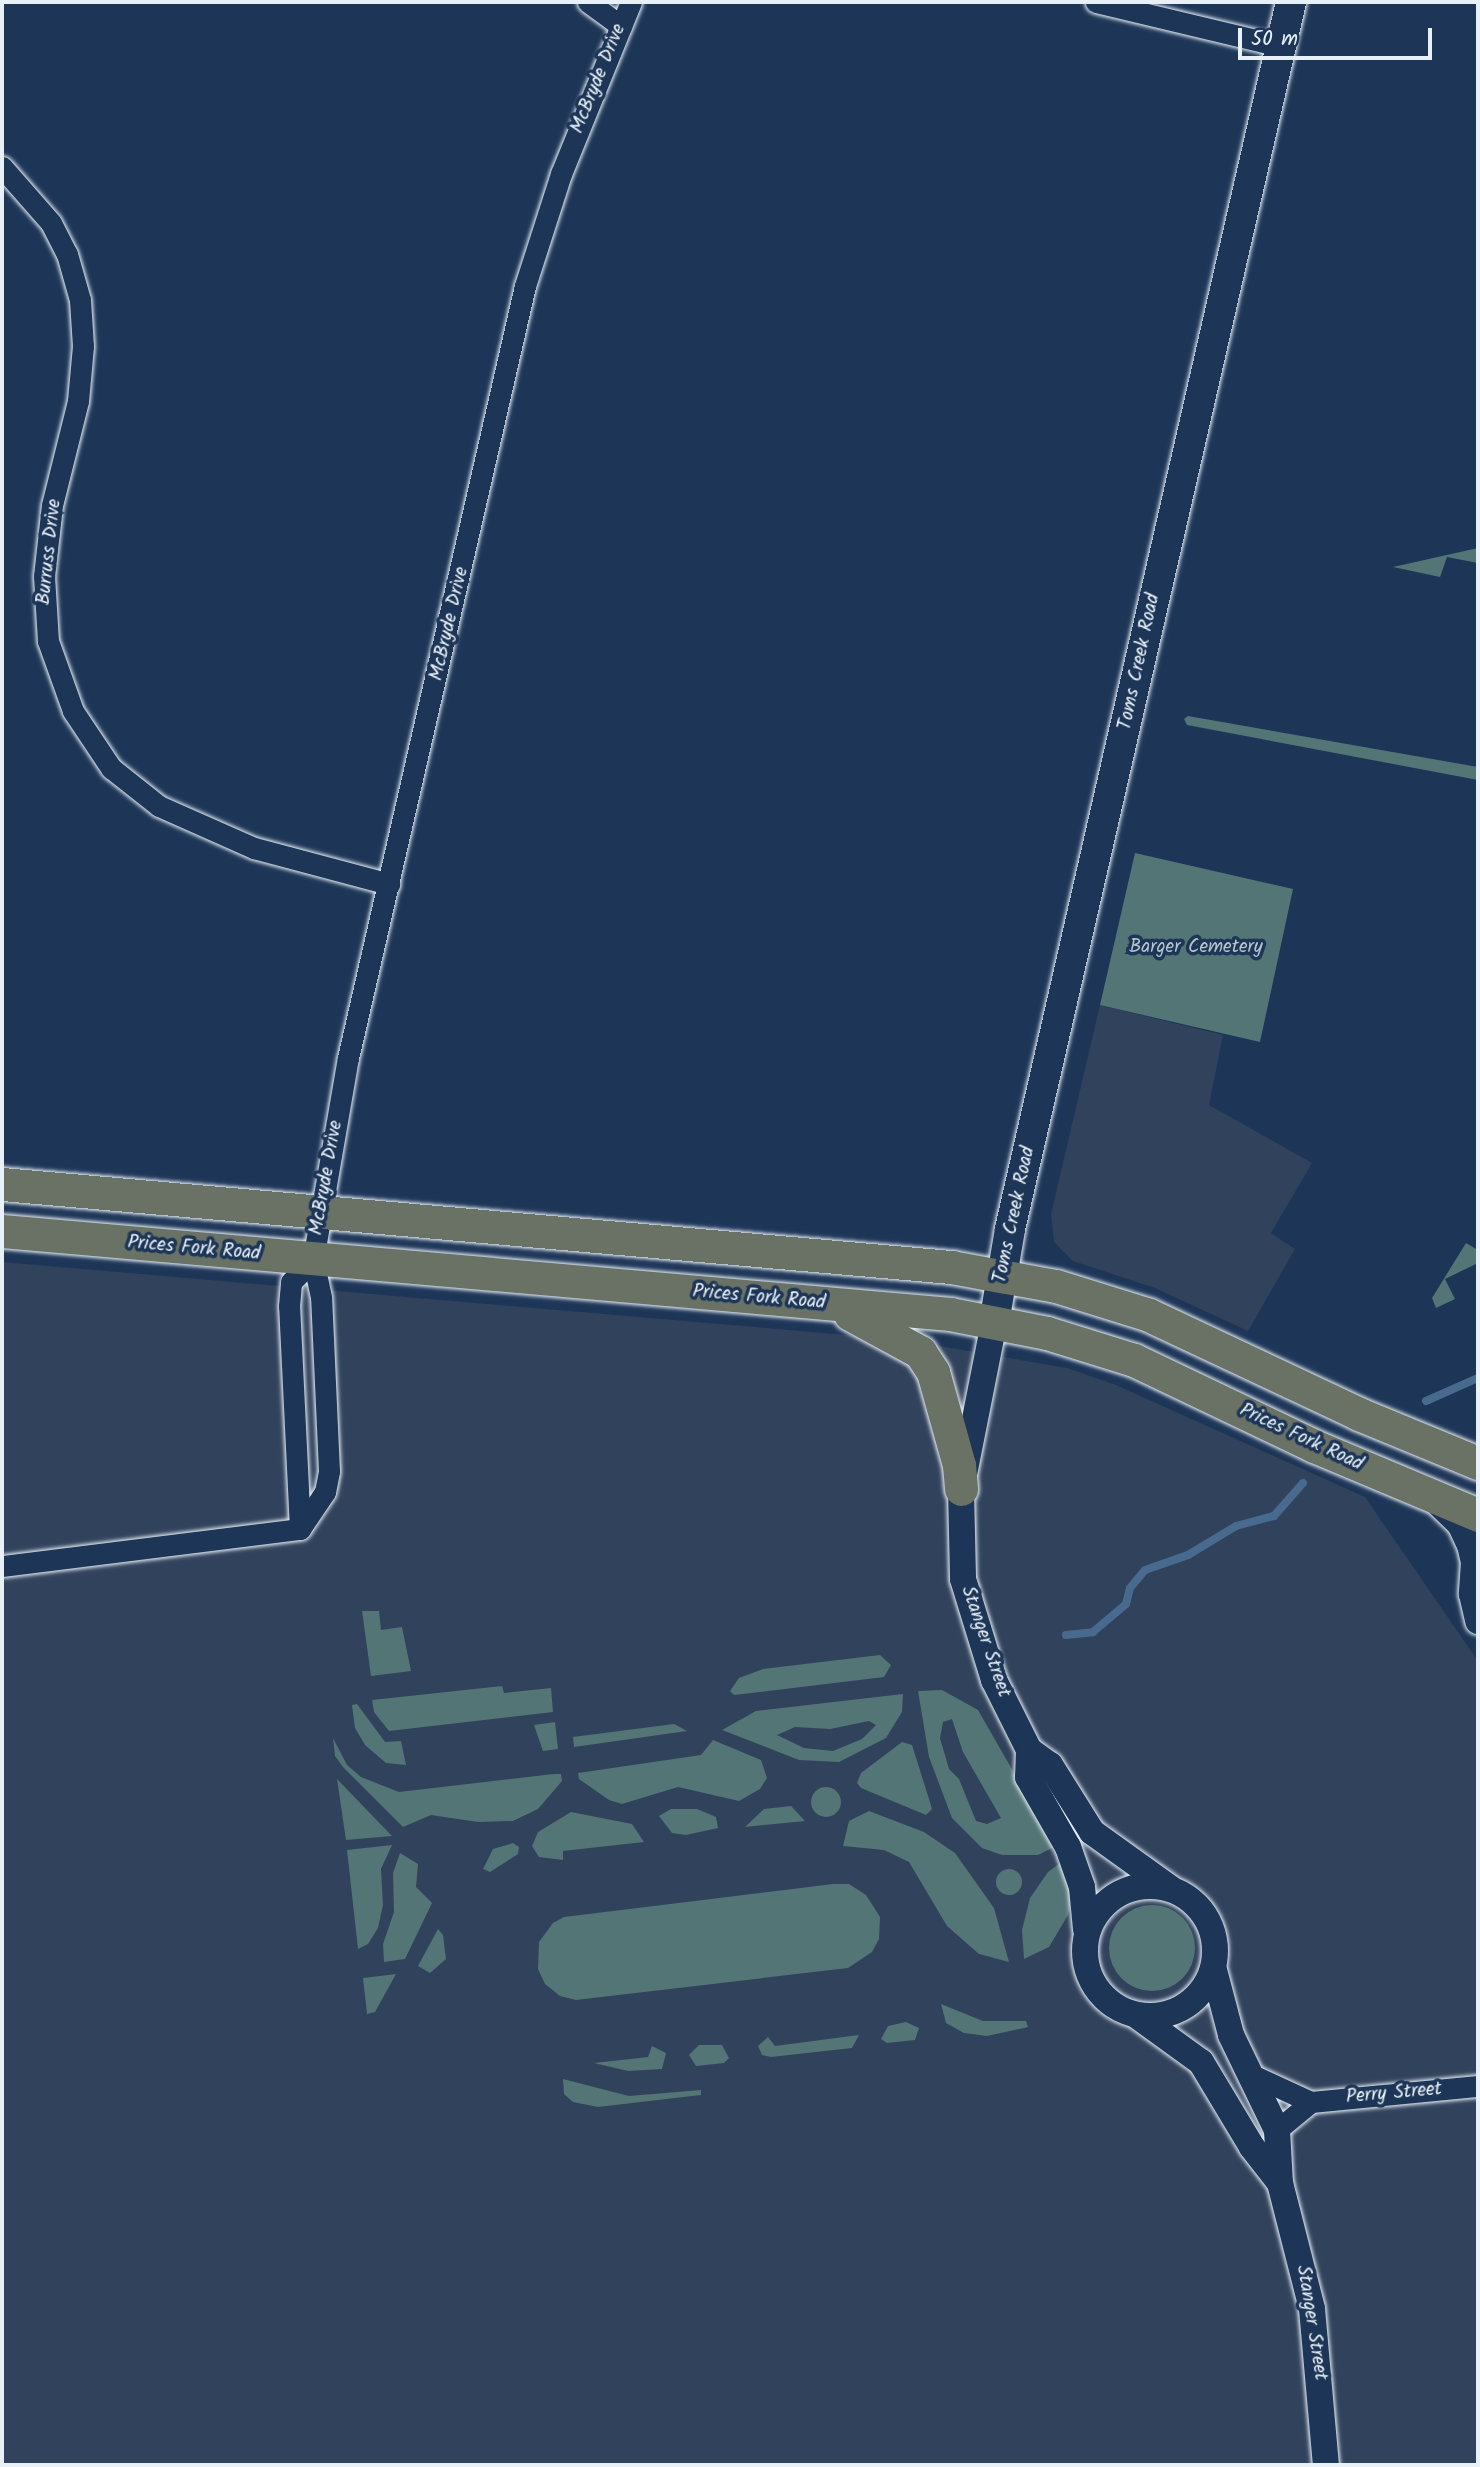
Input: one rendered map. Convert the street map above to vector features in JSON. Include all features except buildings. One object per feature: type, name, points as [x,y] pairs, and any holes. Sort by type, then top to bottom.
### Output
[{"type":"main road","name":"Toms Creek Road","points":[[994,1323],[1002,1276],[1291,2]]},
{"type":"main road","points":[[2,1184],[951,1267],[1056,1286],[1149,1315],[1473,1457]]},
{"type":"main road","name":"Prices Fork Road","points":[[2,1231],[950,1314],[1047,1333],[1134,1360],[1416,1490],[1478,1515]]},
{"type":"main road","points":[[821,1304],[861,1318],[920,1352],[942,1397],[961,1489]]},
{"type":"street","points":[[588,2],[621,26]]},
{"type":"street","name":"McBryde Drive","points":[[313,1260],[348,1058],[525,286],[561,174],[631,2]]},
{"type":"street","points":[[1096,2],[1281,46]]},
{"type":"street","name":"Burruss Drive","points":[[2,167],[34,198],[55,229],[80,300],[83,346],[78,401],[52,505],[44,576],[48,641],[73,711],[116,774],[159,806],[254,848],[389,884]]},
{"type":"street","points":[[300,1530],[289,1306],[291,1282],[313,1260]]},
{"type":"street","points":[[2,1566],[300,1530],[325,1492],[328,1471],[321,1297],[313,1260]]},
{"type":"street","name":"Stanger Street","points":[[994,1323],[961,1489],[963,1579],[994,1680],[1029,1750],[1050,1765],[1092,1832],[1175,1891]]},
{"type":"street","points":[[1416,1490],[1450,1511],[1461,1524],[1476,1560],[1472,1594],[1478,1621]]},
{"type":"street","name":"Stanger Street","points":[[1029,1750],[1028,1777],[1068,1847],[1082,1887],[1086,1929]]},
{"type":"street","points":[[1141,1886],[1175,1891],[1206,1914],[1215,1935],[1214,1970],[1199,1996],[1184,2007],[1159,2017],[1136,2015],[1117,2005],[1089,1976],[1084,1946],[1086,1929],[1096,1911],[1114,1896],[1141,1886]]},
{"type":"street","name":"Stanger Street","points":[[1214,1970],[1222,2009],[1277,2130],[1280,2183],[1312,2309],[1326,2465]]},
{"type":"street","name":"Stanger Street","points":[[1136,2015],[1201,2062],[1252,2147],[1280,2183]]},
{"type":"street","points":[[1250,2074],[1311,2102],[1277,2130]]},
{"type":"street","name":"Perry Street","points":[[1311,2102],[1478,2086]]},
{"type":"shaded area","points":[[1100,1005],[1223,1035],[1209,1105],[1312,1163],[1271,1233],[1295,1249],[1248,1331],[1155,1288],[1073,1261],[1054,1242],[1051,1214]]},
{"type":"shaded area","points":[[2,1262],[905,1340],[1067,1368],[1116,1385],[1365,1497],[1478,1661],[1478,2465],[2,2465]]},
{"type":"green space","points":[[1478,548],[1478,563],[1447,557],[1440,577],[1393,567]]},
{"type":"green space","points":[[1188,716],[1478,767],[1478,780],[1187,725],[1184,719]]},
{"type":"green space","name":"Barger Cemetery","points":[[1135,853],[1293,889],[1260,1042],[1100,1005]]},
{"type":"green space","points":[[1466,1243],[1478,1250],[1478,1263],[1445,1279],[1455,1299],[1436,1308],[1432,1298]]},
{"type":"green space","points":[[362,1611],[379,1611],[381,1630],[402,1627],[411,1671],[371,1676]]},
{"type":"green space","points":[[880,1655],[891,1665],[884,1677],[734,1695],[730,1691],[739,1678],[763,1669]]},
{"type":"green space","points":[[502,1686],[504,1693],[551,1688],[553,1712],[389,1731],[374,1712],[372,1700]]},
{"type":"green space","points":[[942,1690],[978,1710],[1056,1846],[1038,1855],[1002,1855],[982,1848],[952,1818],[929,1757],[918,1691]],"holes":[[[952,1719],[963,1752],[1001,1818],[987,1824],[976,1821],[959,1779],[949,1769],[940,1738],[943,1722]]]},
{"type":"green space","points":[[903,1694],[902,1712],[886,1738],[839,1762],[799,1760],[722,1730],[756,1711]],"holes":[[[869,1721],[876,1725],[862,1739],[833,1751],[804,1748],[777,1735],[795,1727],[830,1729]]]},
{"type":"green space","points":[[357,1704],[385,1742],[401,1741],[406,1765],[386,1763],[365,1745],[355,1728],[352,1705]]},
{"type":"green space","points":[[555,1722],[558,1749],[543,1751],[534,1725]]},
{"type":"green space","points":[[674,1724],[687,1731],[574,1747],[573,1737]]},
{"type":"green space","points":[[333,1738],[347,1765],[361,1777],[399,1792],[554,1774],[561,1774],[562,1781],[538,1809],[513,1821],[478,1822],[431,1815],[403,1827],[343,1767],[335,1756]]},
{"type":"green space","points":[[713,1740],[761,1760],[767,1778],[760,1789],[739,1801],[678,1787],[622,1804],[609,1800],[579,1779],[578,1773],[701,1755]]},
{"type":"green space","points":[[902,1742],[912,1745],[932,1809],[926,1815],[861,1788],[857,1783],[861,1773]]},
{"type":"green space","points":[[337,1779],[392,1836],[346,1840]]},
{"type":"green space","points":[[826,1787],[832,1788],[840,1796],[840,1808],[832,1816],[826,1817],[820,1816],[812,1808],[811,1802],[812,1796],[820,1788]]},
{"type":"green space","points":[[791,1806],[805,1821],[745,1827],[764,1809]]},
{"type":"green space","points":[[671,1809],[697,1809],[716,1817],[718,1828],[686,1835],[672,1833],[659,1816]]},
{"type":"green space","points":[[869,1811],[924,1832],[955,1853],[994,1908],[1009,1962],[979,1954],[947,1926],[909,1862],[884,1850],[843,1846],[849,1821]]},
{"type":"green space","points":[[571,1812],[632,1824],[644,1842],[563,1851],[563,1860],[539,1857],[532,1846],[538,1832]]},
{"type":"green space","points":[[513,1843],[519,1847],[518,1854],[490,1872],[483,1869],[493,1849]]},
{"type":"green space","points":[[392,1845],[381,1869],[383,1905],[378,1928],[368,1944],[358,1949],[347,1850]]},
{"type":"green space","points":[[400,1853],[418,1864],[416,1887],[432,1903],[405,1959],[384,1962],[383,1944],[394,1912],[393,1873]]},
{"type":"green space","points":[[1063,1861],[1071,1900],[1068,1915],[1049,1947],[1024,1959],[1022,1930],[1030,1898],[1048,1872]]},
{"type":"green space","points":[[1009,1869],[1018,1873],[1022,1882],[1018,1891],[1009,1895],[1000,1891],[996,1882],[1000,1873]]},
{"type":"green space","points":[[849,1884],[866,1895],[880,1917],[879,1939],[872,1952],[848,1968],[576,2000],[560,1996],[545,1984],[538,1969],[539,1942],[553,1923],[564,1917]]},
{"type":"green space","points":[[1152,1905],[1169,1908],[1183,1917],[1192,1931],[1195,1948],[1192,1965],[1183,1979],[1169,1988],[1152,1991],[1135,1988],[1121,1979],[1112,1965],[1109,1948],[1112,1931],[1121,1917],[1135,1908]]},
{"type":"green space","points":[[438,1929],[443,1935],[446,1959],[430,1973],[418,1966]]},
{"type":"green space","points":[[396,1974],[375,2012],[367,2014],[363,1978]]},
{"type":"green space","points":[[941,2004],[983,2021],[1026,2021],[1028,2027],[987,2036],[964,2033],[946,2023]]},
{"type":"green space","points":[[906,2022],[919,2028],[915,2040],[887,2043],[881,2039],[888,2026]]},
{"type":"green space","points":[[859,2035],[852,2048],[771,2057],[762,2055],[758,2046],[768,2037],[775,2046]]},
{"type":"green space","points":[[699,2045],[722,2045],[729,2058],[724,2063],[696,2066],[689,2055]]},
{"type":"green space","points":[[652,2046],[666,2053],[662,2069],[628,2071],[594,2063],[648,2057]]},
{"type":"green space","points":[[563,2079],[629,2096],[701,2090],[701,2095],[598,2107],[573,2102],[564,2094]]},
{"type":"waterway","points":[[1426,1401],[1478,1378]]},
{"type":"waterway","points":[[1066,1635],[1093,1632],[1126,1604],[1130,1588],[1145,1570],[1188,1555],[1236,1526],[1274,1516],[1303,1483]]}]
